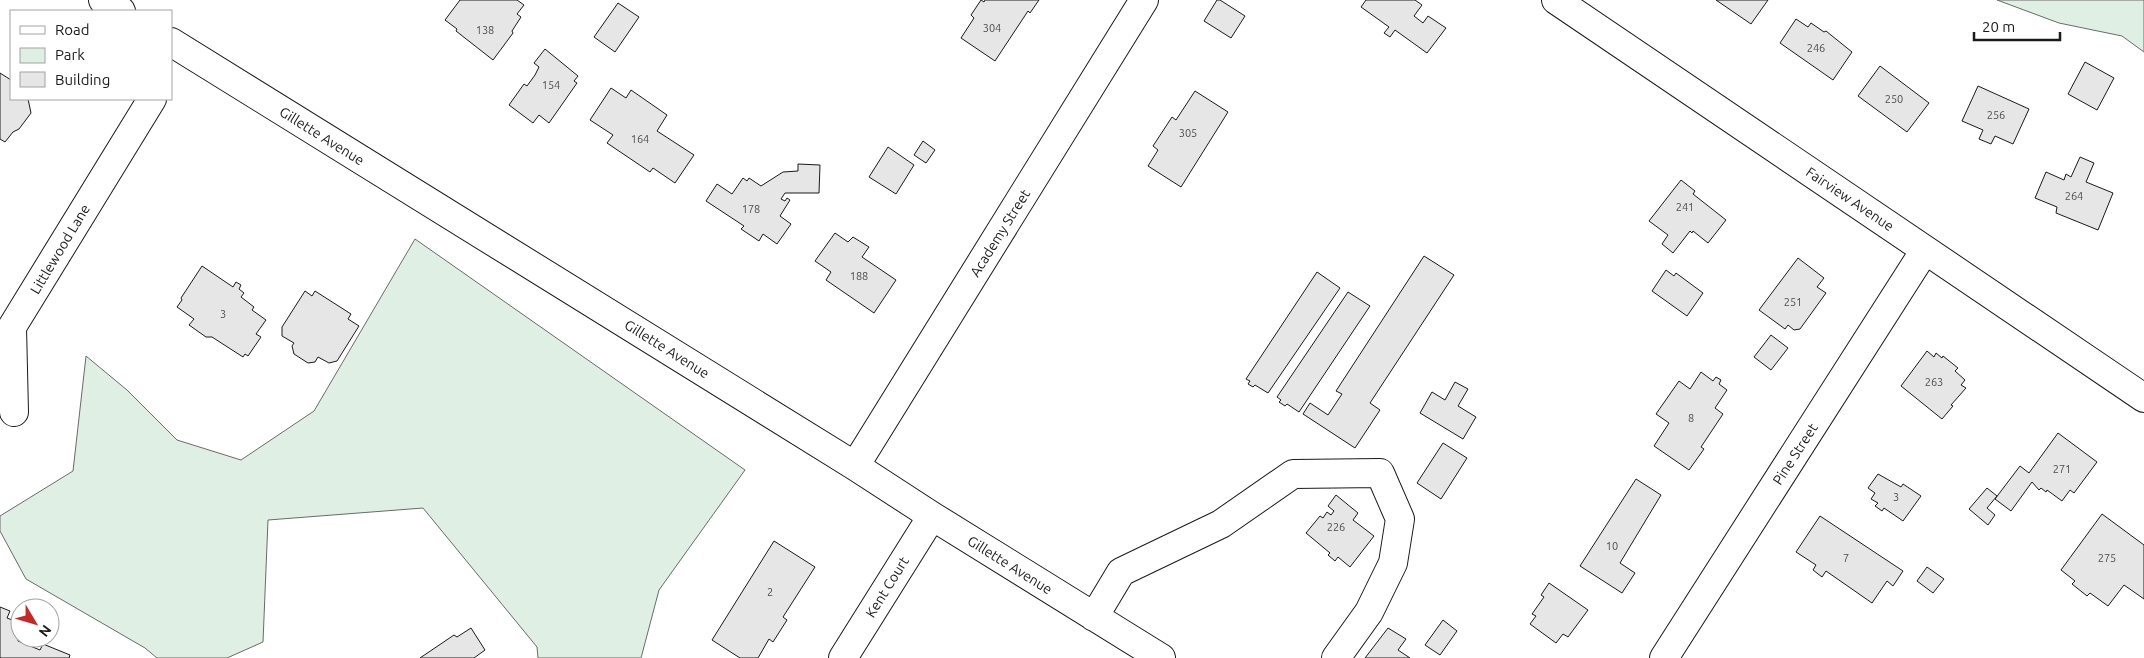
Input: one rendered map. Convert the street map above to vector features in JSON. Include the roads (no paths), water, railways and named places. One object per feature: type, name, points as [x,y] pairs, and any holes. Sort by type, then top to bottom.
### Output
[{"type":"street","points":[[103,0],[119,10]]},
{"type":"street","name":"Academy Street","points":[[855,466],[1144,0]]},
{"type":"street","name":"Fairview Avenue","points":[[1556,0],[2144,398]]},
{"type":"street","name":"Gillette Avenue","points":[[175,53],[855,466],[1161,658]]},
{"type":"street","name":"Littlewood Lane","points":[[14,412],[12,327],[151,100]]},
{"type":"street","name":"Pine Street","points":[[1664,658],[1925,250]]},
{"type":"street","points":[[1094,617],[1121,572],[1221,524],[1293,474],[1380,473],[1400,519],[1393,564],[1369,612],[1336,658]]},
{"type":"street","name":"Kent Court","points":[[843,658],[932,516]]}]
